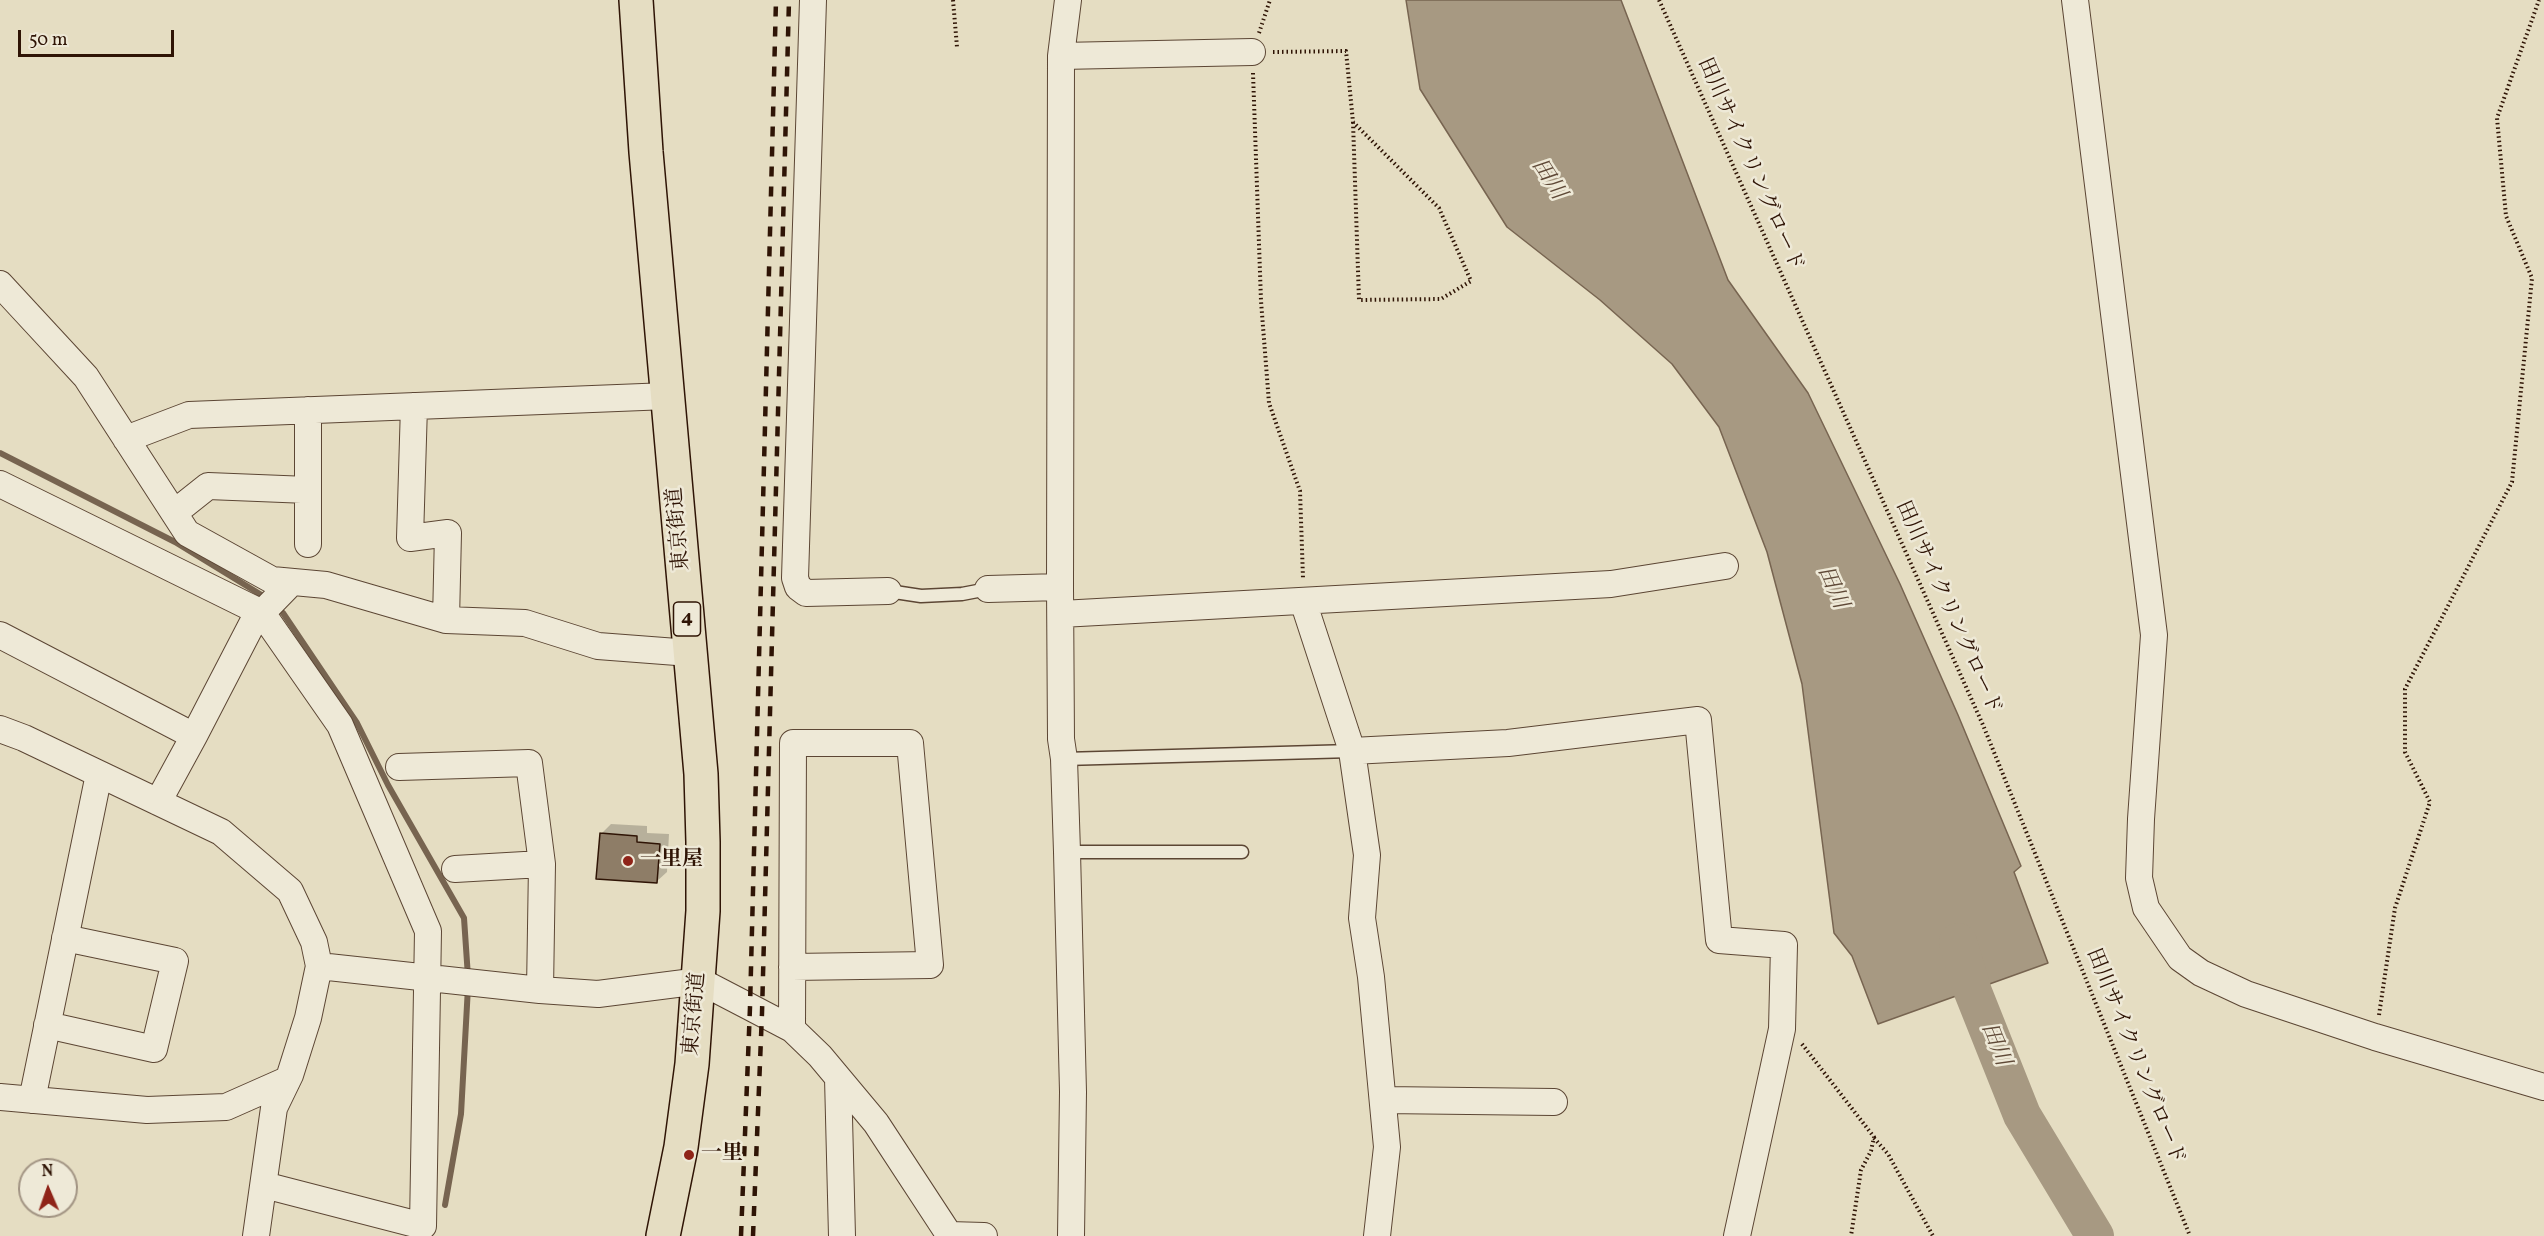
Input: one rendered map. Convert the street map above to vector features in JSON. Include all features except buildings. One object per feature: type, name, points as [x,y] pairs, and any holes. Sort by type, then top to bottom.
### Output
[{"type":"highway","name":"東京街道","points":[[636,0],[646,152],[701,774],[703,912],[700,981],[681,1147],[663,1236]]},
{"type":"street","points":[[813,0],[795,578],[798,587],[806,593],[888,591]]},
{"type":"street","points":[[1068,0],[1062,56],[1060,614],[1061,739],[1064,759],[1073,1092],[1071,1236]]},
{"type":"street","points":[[2075,0],[2154,635],[2139,878],[2146,908],[2180,958],[2201,973],[2246,994],[2375,1037],[2544,1087]]},
{"type":"street","points":[[1062,56],[1252,52]]},
{"type":"street","points":[[0,284],[86,377],[187,533],[272,580],[289,585],[326,585],[446,620],[525,623],[598,646],[690,653]]},
{"type":"street","points":[[126,439],[189,415],[668,396]]},
{"type":"street","points":[[414,406],[410,538],[448,533],[446,620]]},
{"type":"street","points":[[308,410],[308,544]]},
{"type":"street","points":[[0,484],[264,610],[340,725],[428,931],[429,978],[422,1231],[264,1185]]},
{"type":"street","points":[[174,513],[208,486],[308,489]]},
{"type":"street","points":[[1060,614],[1611,584],[1725,566]]},
{"type":"street","points":[[158,802],[253,622],[289,585]]},
{"type":"street","points":[[988,589],[1060,587]]},
{"type":"street","points":[[1304,601],[1352,750],[1367,855],[1362,918],[1371,976],[1387,1147],[1377,1236]]},
{"type":"street","points":[[0,635],[194,736]]},
{"type":"street","points":[[1352,750],[1508,743],[1698,720],[1719,940],[1784,945],[1782,1029],[1737,1236]]},
{"type":"street","points":[[0,729],[24,738],[221,832],[290,891],[314,942],[319,966],[308,1018],[287,1080],[274,1108],[256,1236]]},
{"type":"street","points":[[792,967],[930,965],[910,743],[793,743],[792,967],[792,1029]]},
{"type":"street","points":[[399,767],[529,763],[542,864],[540,990]]},
{"type":"street","points":[[32,1100],[99,774]]},
{"type":"street","points":[[455,869],[542,864]]},
{"type":"street","points":[[47,1024],[154,1048],[175,961],[65,938]]},
{"type":"street","points":[[319,966],[540,990],[598,994],[700,981],[792,1029],[820,1056],[876,1123],[949,1236],[984,1236]]},
{"type":"street","points":[[838,1078],[842,1236]]},
{"type":"street","points":[[0,1097],[147,1110],[226,1107],[287,1080]]},
{"type":"street","points":[[1383,1100],[1554,1102]]},
{"type":"lane","points":[[888,591],[921,596],[962,594],[988,589]]},
{"type":"lane","points":[[1064,759],[1352,750]]},
{"type":"lane","points":[[1067,852],[1242,852]]},
{"type":"path","points":[[953,0],[957,47]]},
{"type":"path","points":[[1270,0],[1252,52],[1261,301],[1269,403],[1300,491],[1304,601]]},
{"type":"path","name":"田川サイクリングロード","points":[[1659,0],[1983,725],[2190,1236]]},
{"type":"path","points":[[2375,1037],[2395,908],[2430,802],[2405,752],[2406,689],[2512,482],[2532,278],[2506,216],[2497,118],[2539,0]]},
{"type":"path","points":[[1252,52],[1346,51],[1353,122],[1359,300],[1441,300],[1471,281],[1439,208],[1353,122]]},
{"type":"path","points":[[1782,1029],[1802,1044],[1888,1154],[1933,1236]]},
{"type":"path","points":[[1851,1236],[1861,1170],[1871,1151],[1874,1137]]},
{"type":"water","points":[[1406,0],[1621,0],[1728,280],[1808,393],[1900,584],[2021,866],[2014,872],[2048,963],[1878,1024],[1852,956],[1834,933],[1802,684],[1767,552],[1719,427],[1672,364],[1600,300],[1507,227],[1420,89]]},
{"type":"waterway","points":[[0,453],[175,542],[268,599]]},
{"type":"waterway","points":[[275,606],[283,613],[357,723],[388,785],[464,918],[468,977]]},
{"type":"waterway","name":"田川","points":[[1958,942],[1973,992],[2022,1115],[2095,1236]]},
{"type":"waterway","points":[[445,1205],[461,1114],[468,987]]},
{"type":"railway","points":[[741,1236],[750,1007],[776,0]]},
{"type":"railway","points":[[753,1236],[762,1013],[789,0]]},
{"type":"place","name":"一里屋","points":[[628,861]]},
{"type":"place","name":"一里","points":[[689,1155]]}]
